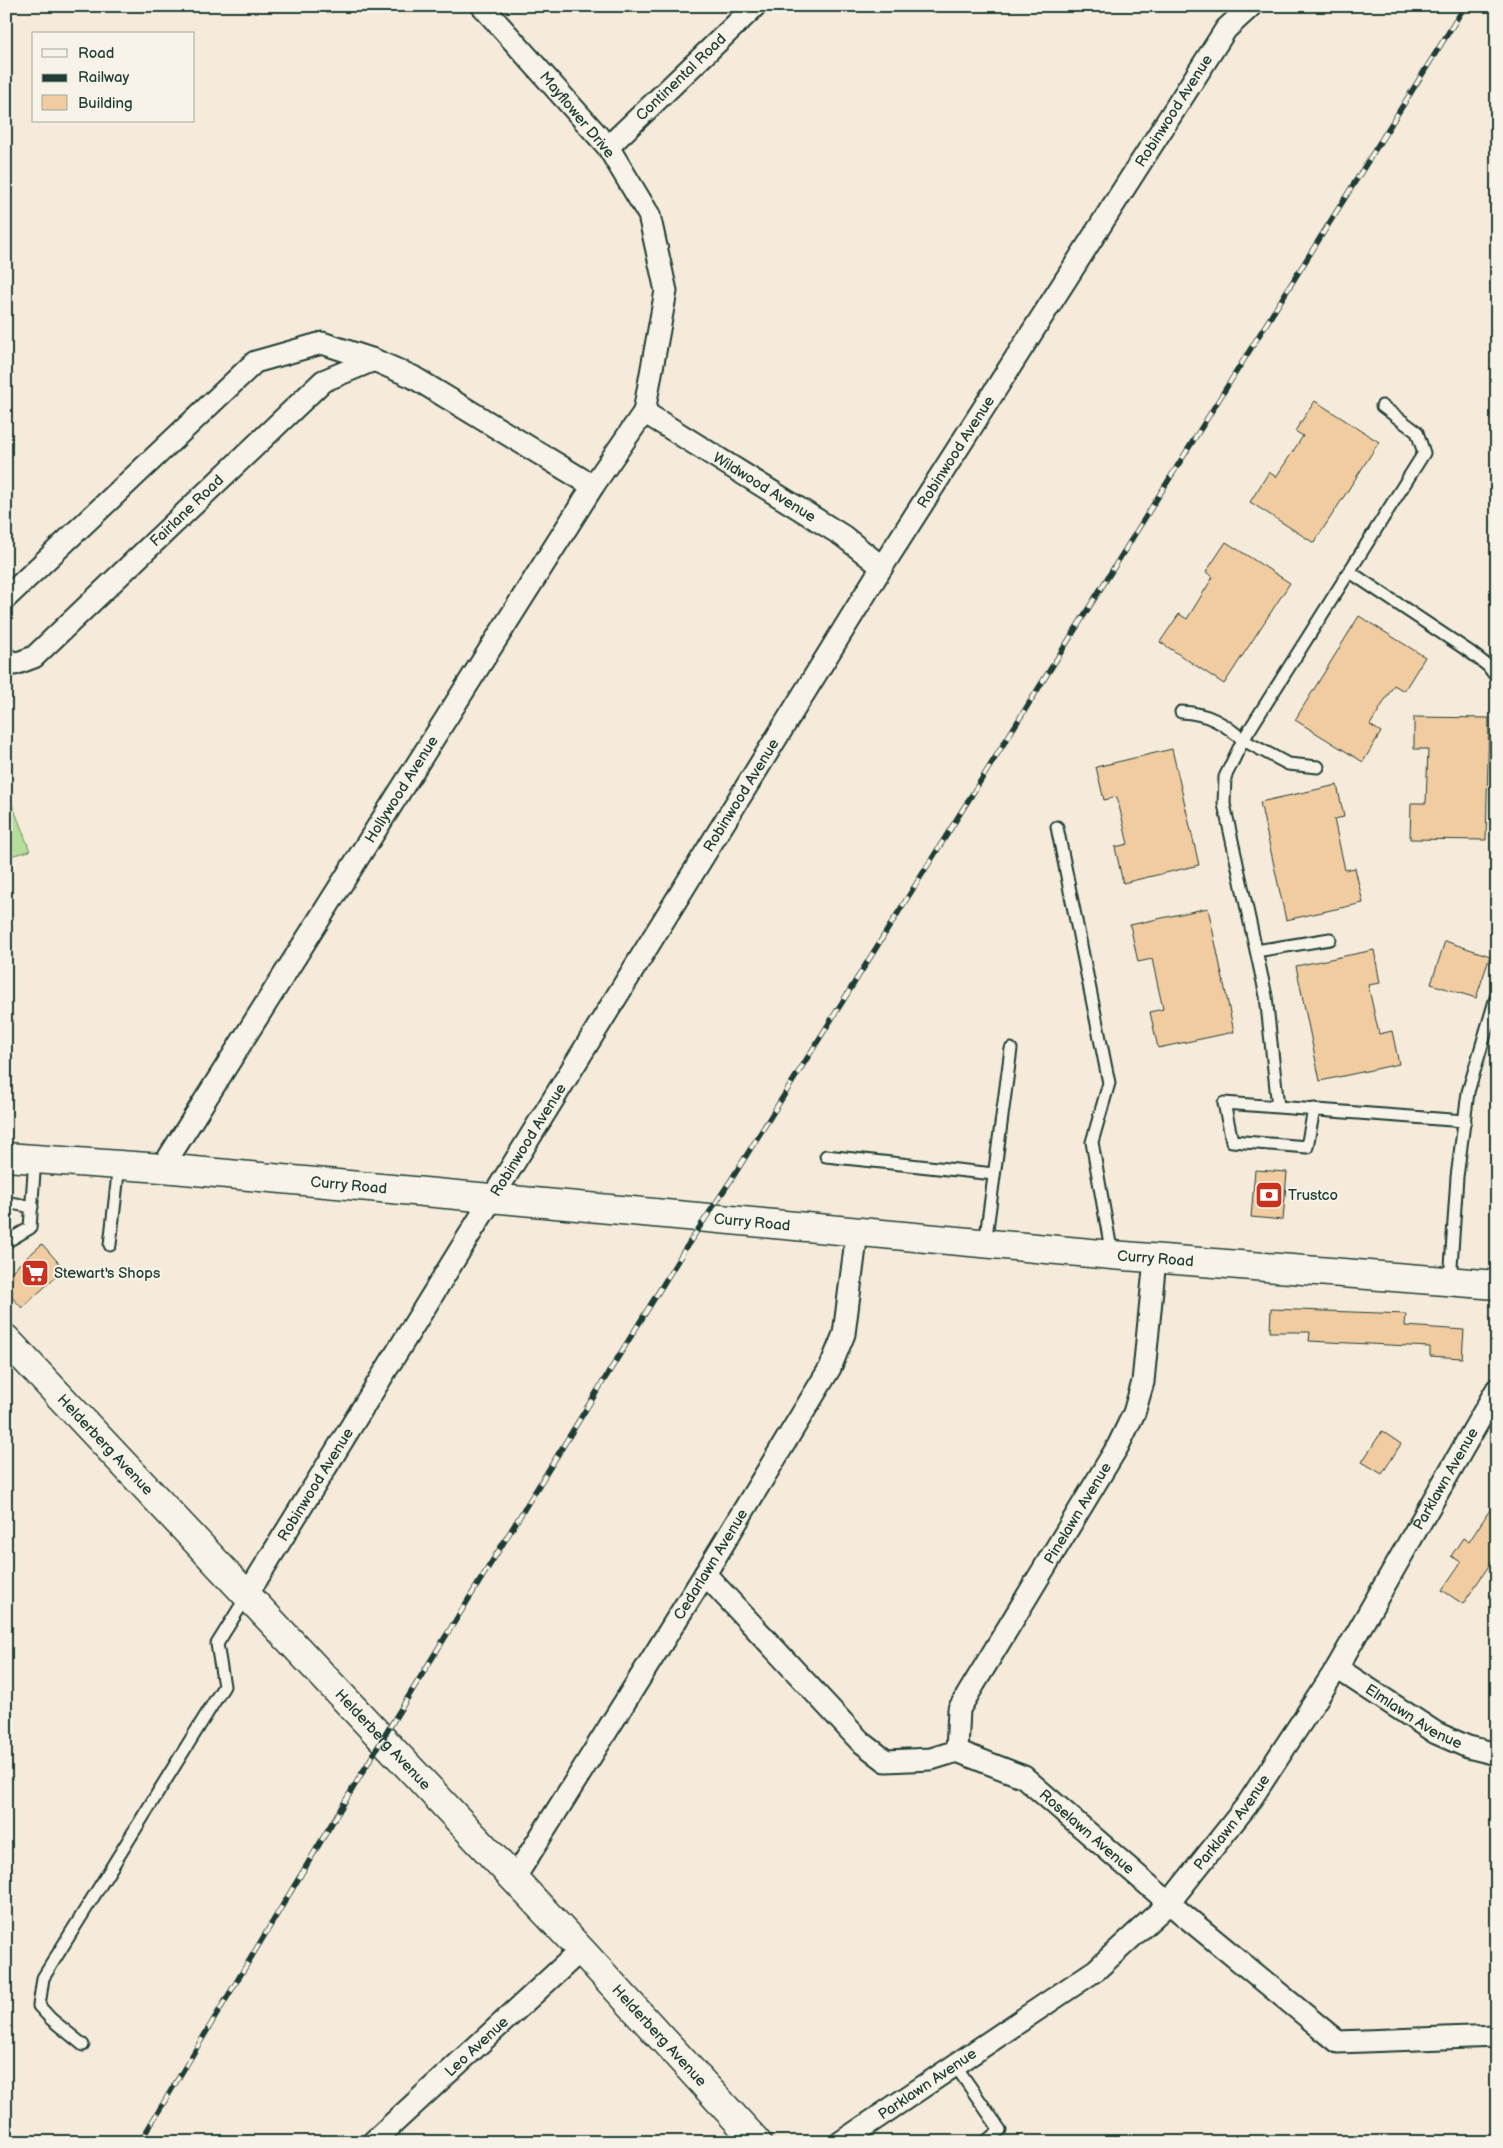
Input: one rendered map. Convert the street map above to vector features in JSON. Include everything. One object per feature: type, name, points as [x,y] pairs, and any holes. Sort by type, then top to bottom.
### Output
[{"type":"main road","name":"Curry Road","points":[[6,1157],[162,1168],[1112,1256],[1497,1285]]},
{"type":"main road","name":"Helderberg Avenue","points":[[6,1339],[581,1950],[758,2142]]},
{"type":"street","name":"Mayflower Drive","points":[[482,6],[608,147],[649,215],[666,291],[644,412]]},
{"type":"street","name":"Continental Road","points":[[608,147],[755,6]]},
{"type":"street","name":"Robinwood Avenue","points":[[247,1595],[493,1200],[882,566],[1226,29],[1251,6]]},
{"type":"street","points":[[6,598],[255,362],[322,343],[374,360],[413,377],[593,486]]},
{"type":"street","name":"Fairlane Road","points":[[6,659],[15,664],[34,657],[323,381],[374,360]]},
{"type":"street","name":"Wildwood Avenue","points":[[644,412],[843,536],[882,566]]},
{"type":"street","name":"Hollywood Avenue","points":[[162,1168],[593,486],[644,412]]},
{"type":"street","name":"Cedarlawn Avenue","points":[[514,1879],[705,1574],[830,1368],[844,1334],[857,1232]]},
{"type":"street","name":"Pinelawn Avenue","points":[[957,1751],[960,1710],[1113,1454],[1134,1413],[1143,1382],[1155,1259]]},
{"type":"street","name":"Parklawn Avenue","points":[[841,2142],[1096,1970],[1169,1903],[1247,1805],[1337,1668],[1497,1389]]},
{"type":"street","points":[[705,1574],[860,1741],[886,1761],[931,1759],[957,1751]]},
{"type":"street","name":"Elmlawn Avenue","points":[[1337,1668],[1436,1733],[1468,1747],[1497,1754]]},
{"type":"street","name":"Roselawn Avenue","points":[[957,1751],[1024,1777],[1169,1903],[1338,2042],[1497,2036]]},
{"type":"street","name":"Leo Avenue","points":[[373,2142],[581,1950]]},
{"type":"lane","points":[[1278,1106],[1266,996],[1224,804],[1225,777],[1243,740],[1424,453],[1417,432],[1382,406]]},
{"type":"lane","points":[[1350,572],[1470,652],[1488,666],[1497,678]]},
{"type":"lane","points":[[1181,712],[1198,712],[1228,727],[1243,740],[1288,764],[1318,767]]},
{"type":"lane","points":[[1057,827],[1109,1083],[1092,1142],[1112,1256]]},
{"type":"lane","points":[[1256,951],[1330,939]]},
{"type":"lane","points":[[1450,1281],[1457,1176],[1468,1092],[1497,994]]},
{"type":"lane","points":[[985,1244],[1011,1049]]},
{"type":"lane","points":[[1314,1109],[1307,1147],[1232,1141],[1224,1103],[1278,1106],[1465,1121]]},
{"type":"lane","points":[[826,1156],[994,1174]]},
{"type":"lane","points":[[6,1242],[30,1228],[35,1159]]},
{"type":"lane","points":[[110,1245],[119,1165]]},
{"type":"lane","points":[[6,1202],[32,1207]]},
{"type":"lane","points":[[83,2045],[38,2006],[43,1978],[224,1686],[217,1644],[247,1595]]},
{"type":"lane","points":[[956,2064],[1000,2130],[985,2142]]},
{"type":"green space","points":[[6,788],[30,851],[6,857]]},
{"type":"building","points":[[1315,401],[1379,442],[1314,543],[1250,502],[1269,472],[1276,477],[1303,436],[1295,431]]},
{"type":"building","points":[[1226,542],[1290,583],[1224,684],[1160,642],[1179,614],[1187,619],[1213,577],[1206,572]]},
{"type":"building","points":[[1359,616],[1425,657],[1404,691],[1394,685],[1370,725],[1381,732],[1363,762],[1295,720]]},
{"type":"building","points":[[1414,717],[1489,718],[1486,840],[1410,839],[1411,803],[1426,803],[1428,749],[1414,749]]},
{"type":"building","points":[[1172,749],[1199,865],[1123,883],[1115,847],[1128,844],[1117,797],[1104,800],[1096,767]]},
{"type":"building","points":[[1337,785],[1344,817],[1334,819],[1345,870],[1355,868],[1363,903],[1286,920],[1260,802]]},
{"type":"building","points":[[1208,908],[1234,1032],[1158,1048],[1150,1012],[1163,1009],[1152,959],[1138,962],[1130,925]]},
{"type":"building","points":[[1445,941],[1490,956],[1476,998],[1431,984]]},
{"type":"building","points":[[1374,950],[1380,983],[1368,985],[1379,1034],[1392,1031],[1399,1064],[1320,1081],[1296,966]]},
{"type":"building","name":"Trustco","points":[[1255,1170],[1287,1172],[1283,1220],[1251,1217]]},
{"type":"building","name":"Stewart's Shops","points":[[42,1244],[64,1269],[22,1308],[6,1291],[6,1276]]},
{"type":"building","points":[[1271,1309],[1406,1314],[1405,1326],[1464,1330],[1462,1358],[1430,1356],[1430,1347],[1309,1341],[1310,1332],[1270,1332]]},
{"type":"building","points":[[1382,1431],[1401,1444],[1382,1474],[1362,1462]]},
{"type":"building","points":[[1497,1499],[1497,1554],[1463,1604],[1442,1590],[1461,1562],[1451,1556],[1463,1538],[1469,1542]]},
{"type":"railway","points":[[140,2142],[397,1715],[685,1249],[731,1180],[1465,6]]},
{"type":"place","name":"Trustco","points":[[1269,1195]]},
{"type":"place","name":"Stewart's Shops","points":[[35,1273]]}]
